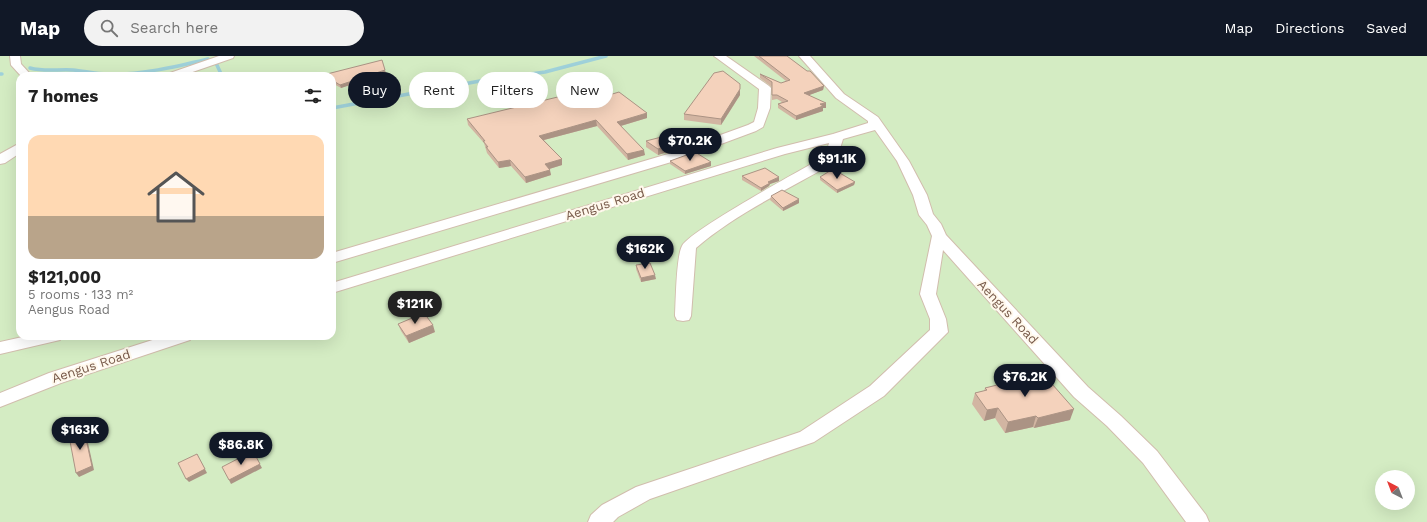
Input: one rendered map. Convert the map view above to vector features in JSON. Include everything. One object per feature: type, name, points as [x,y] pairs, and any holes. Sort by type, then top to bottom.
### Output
[{"type":"street","points":[[15,56],[16,65],[23,72]]},
{"type":"street","points":[[182,72],[229,56]]},
{"type":"street","points":[[336,257],[673,157],[752,128],[759,124],[764,108],[765,88],[719,56]]},
{"type":"street","name":"Aengus Road","points":[[804,56],[840,96],[874,120],[903,161],[920,195],[926,215],[934,224],[939,236],[1081,392],[1114,421],[1150,457],[1198,522]]},
{"type":"street","name":"Aengus Road","points":[[336,287],[774,153],[871,127],[874,124],[874,120]]},
{"type":"street","points":[[684,316],[687,257],[689,246],[701,236],[747,207],[827,161],[832,155],[838,137]]},
{"type":"street","points":[[0,160],[16,150]]},
{"type":"street","points":[[599,522],[610,511],[643,493],[807,437],[877,391],[939,332],[938,319],[928,294],[939,236]]},
{"type":"street","points":[[0,348],[36,340]]},
{"type":"street","name":"Aengus Road","points":[[0,400],[55,378],[172,340]]},
{"type":"green space","points":[[0,56],[1427,56],[1427,522],[0,522]]},
{"type":"building","points":[[759,56],[787,56],[807,71],[810,71],[824,86],[804,93],[826,103],[820,104],[823,106],[796,116],[778,104],[788,101],[777,95],[772,95],[772,82],[760,74],[781,83],[790,80]]},
{"type":"building","points":[[382,60],[385,70],[379,72],[348,72],[348,82],[340,85],[336,82],[336,72]]},
{"type":"building","points":[[723,71],[740,84],[740,89],[721,119],[684,114],[714,73]]},
{"type":"building","points":[[619,92],[647,113],[617,122],[644,150],[627,154],[596,120],[539,136],[562,159],[545,164],[550,170],[525,177],[510,160],[498,162],[486,147],[488,147],[483,141],[485,141],[467,119],[512,108],[548,108],[548,99],[556,97],[556,108],[613,108],[613,94]]},
{"type":"building","points":[[673,134],[683,141],[658,149],[646,141]]},
{"type":"building","points":[[695,152],[711,162],[685,171],[670,161]]},
{"type":"building","points":[[765,168],[779,177],[768,182],[770,183],[761,188],[742,176]]},
{"type":"building","points":[[833,169],[855,182],[837,190],[820,177]]},
{"type":"building","points":[[782,190],[799,199],[783,208],[771,196]]},
{"type":"building","points":[[650,263],[655,275],[641,278],[636,265]]},
{"type":"building","points":[[424,313],[433,325],[406,336],[398,324]]},
{"type":"building","points":[[1032,372],[1036,379],[1045,376],[1074,409],[1038,418],[1036,416],[1008,422],[998,408],[987,410],[975,393],[987,390],[985,388],[1013,381],[1009,377]]},
{"type":"building","points":[[84,430],[92,466],[76,473],[69,436]]},
{"type":"building","points":[[253,451],[260,464],[229,480],[222,467]]},
{"type":"building","points":[[197,454],[205,469],[186,479],[178,463]]},
{"type":"waterway","points":[[336,107],[480,81],[545,72],[606,56]]},
{"type":"waterway","points":[[141,72],[158,70],[208,59]]},
{"type":"waterway","points":[[216,63],[220,72]]},
{"type":"waterway","points":[[30,68],[41,70],[73,70],[86,72]]}]
